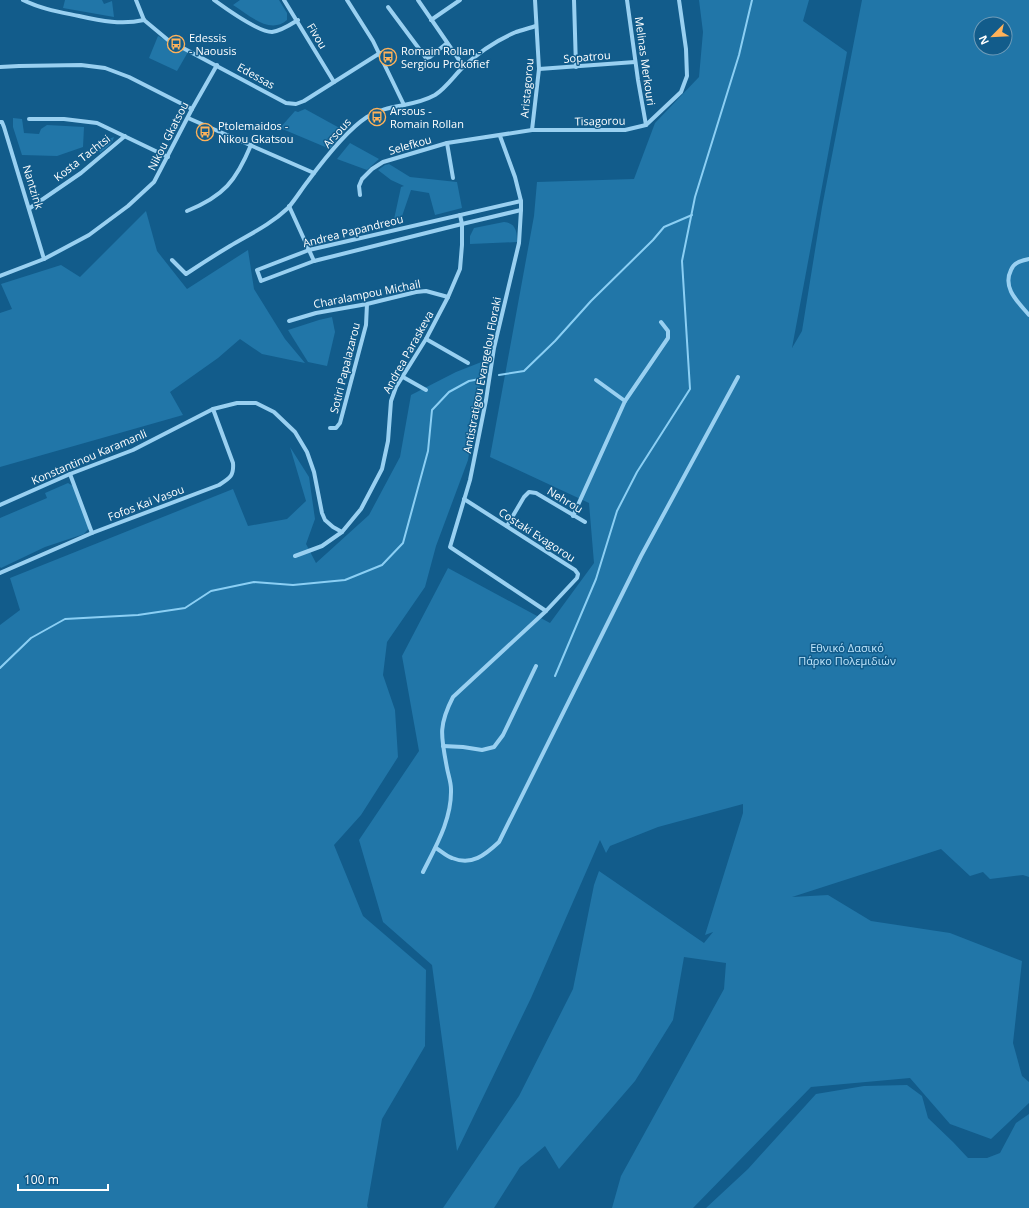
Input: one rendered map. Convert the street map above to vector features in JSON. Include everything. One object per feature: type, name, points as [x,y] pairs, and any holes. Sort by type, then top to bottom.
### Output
[{"type":"street","points":[[23,0],[34,6],[55,12],[108,22],[133,23],[144,20],[136,0]]},
{"type":"street","points":[[214,0],[262,30],[270,32],[280,30],[298,20]]},
{"type":"street","name":"Fivou","points":[[284,0],[298,20],[334,82]]},
{"type":"street","points":[[347,0],[380,53],[404,105]]},
{"type":"street","points":[[418,0],[464,67]]},
{"type":"street","points":[[431,20],[460,0]]},
{"type":"street","name":"Aristagorou","points":[[532,130],[540,69],[535,0]]},
{"type":"street","points":[[574,0],[576,67]]},
{"type":"street","name":"Melinas Merkouri","points":[[627,0],[635,62],[646,125]]},
{"type":"street","name":"Tisagorou","points":[[532,130],[625,130],[646,125],[681,92],[688,76],[679,0]]},
{"type":"street","points":[[388,7],[426,58],[430,57],[447,43]]},
{"type":"street","name":"Edessas","points":[[144,20],[168,40],[286,103],[296,104],[304,101],[334,82]]},
{"type":"street","name":"Arsous","points":[[172,260],[186,274],[264,227],[289,206],[354,126],[378,110],[417,103],[436,94],[464,67],[489,48],[516,32],[536,26]]},
{"type":"street","points":[[334,82],[380,53]]},
{"type":"street","name":"Sopatrou","points":[[540,69],[635,62]]},
{"type":"street","points":[[0,67],[81,65],[105,68],[129,77],[192,109]]},
{"type":"street","name":"Nikou Gkatsou","points":[[0,276],[44,259],[89,235],[128,206],[154,182],[217,65]]},
{"type":"street","points":[[188,118],[314,174]]},
{"type":"street","points":[[29,119],[64,119],[97,123],[168,157]]},
{"type":"street","name":"Nantzink","points":[[1,122],[4,127],[30,208],[44,259]]},
{"type":"street","name":"Selefkou","points":[[360,195],[359,186],[362,179],[372,169],[383,162],[447,143],[532,130]]},
{"type":"street","name":"Kosta Tachtsi","points":[[30,208],[81,173],[125,136]]},
{"type":"street","name":"Antistratigou Evangelou Floraki","points":[[500,136],[515,177],[521,201],[519,244],[494,348],[486,400],[470,480],[450,547],[546,611]]},
{"type":"street","points":[[447,143],[453,178]]},
{"type":"street","points":[[187,211],[212,200],[224,191],[232,182],[242,166],[251,145]]},
{"type":"street","name":"Andrea Papandreou","points":[[521,201],[309,250],[256,270],[261,281],[314,260],[521,210]]},
{"type":"street","points":[[289,206],[314,260]]},
{"type":"street","name":"Andrea Paraskeva","points":[[295,556],[322,546],[342,532],[361,509],[382,469],[388,442],[391,401],[396,387],[426,339],[448,297],[460,269],[462,224],[460,215]]},
{"type":"street","points":[[1029,260],[1016,264],[1010,272],[1008,282],[1013,295],[1029,314]]},
{"type":"street","name":"Charalampou Michail","points":[[290,322],[316,313],[367,304],[416,292],[426,291],[448,297]]},
{"type":"street","name":"Sotiri Papalazarou","points":[[330,428],[336,428],[340,423],[366,324],[367,304]]},
{"type":"street","points":[[573,516],[625,400],[668,338],[668,331],[661,322]]},
{"type":"street","points":[[426,339],[468,363]]},
{"type":"street","points":[[403,377],[426,390]]},
{"type":"street","points":[[436,848],[452,858],[469,861],[484,856],[499,842],[641,556],[738,377]]},
{"type":"street","points":[[596,380],[625,400]]},
{"type":"street","name":"Konstantinou Karamanli","points":[[0,505],[70,474],[133,450],[213,409],[237,403],[256,403],[280,416],[295,432],[307,452],[314,472],[322,513],[325,520],[342,532]]},
{"type":"street","name":"Fofos Kai Vasou","points":[[0,574],[92,533],[219,485],[229,479],[234,472],[233,463],[213,409]]},
{"type":"street","points":[[70,474],[92,533]]},
{"type":"street","name":"Nehrou","points":[[507,526],[529,492],[536,493],[585,522]]},
{"type":"street","name":"Costaki Evagorou","points":[[464,499],[575,570],[578,574],[577,578],[546,611]]},
{"type":"street","points":[[423,872],[436,848],[449,811],[451,788],[443,746],[442,728],[445,712],[453,696],[546,611]]},
{"type":"street","points":[[443,746],[482,750],[494,747],[503,735],[536,666]]},
{"type":"green space","points":[[65,0],[102,0],[104,4],[112,1],[114,17],[63,8]]},
{"type":"green space","points":[[240,0],[279,0],[287,13],[287,20],[280,24],[274,25],[260,22],[233,5]]},
{"type":"green space","name":"Εθνικό Δασικό Πάρκο Πολεμιδιών","points":[[699,0],[809,0],[803,21],[847,52],[792,348],[802,331],[822,207],[862,0],[1029,0],[1029,877],[1023,875],[990,879],[983,872],[970,876],[941,849],[792,897],[828,895],[871,921],[950,933],[1022,961],[1013,1043],[1022,1076],[1029,1082],[1029,1103],[991,1139],[950,1124],[910,1078],[811,1087],[693,1208],[612,1208],[621,1176],[724,989],[726,963],[684,957],[673,1020],[635,1081],[559,1169],[545,1146],[520,1167],[494,1208],[443,1208],[519,1096],[573,989],[594,885],[599,871],[704,943],[713,932],[705,935],[743,813],[743,804],[658,827],[610,846],[606,853],[600,840],[531,998],[457,1151],[432,965],[383,922],[359,840],[419,751],[402,656],[448,568],[550,623],[594,563],[589,503],[490,457],[534,216],[537,182],[634,179],[655,123],[699,77],[703,32]]},
{"type":"green space","points":[[158,36],[188,52],[177,71],[149,58]]},
{"type":"green space","points":[[305,109],[345,131],[330,149],[280,128],[295,111],[298,112]]},
{"type":"green space","points":[[13,118],[22,119],[24,133],[39,134],[41,129],[47,125],[84,127],[83,147],[57,156],[22,155],[13,127]]},
{"type":"green space","points":[[114,137],[107,148],[100,153],[97,143]]},
{"type":"green space","points":[[350,143],[379,159],[367,170],[337,159]]},
{"type":"green space","points":[[389,164],[410,177],[457,182],[462,208],[435,215],[429,193],[411,190],[400,222],[393,224],[401,187],[404,186],[391,180],[378,170]]},
{"type":"green space","points":[[146,211],[157,251],[187,289],[248,250],[254,289],[285,339],[305,363],[262,354],[240,339],[218,358],[170,392],[183,415],[0,467],[0,313],[12,309],[1,284],[61,265],[80,277]]},
{"type":"green space","points":[[504,222],[511,224],[515,229],[517,242],[470,244],[470,236],[474,228]]},
{"type":"green space","points":[[332,317],[335,332],[327,366],[308,362],[288,330]]},
{"type":"green space","points":[[484,361],[468,460],[436,546],[425,587],[387,642],[383,675],[395,710],[398,757],[361,815],[334,845],[363,916],[426,970],[425,1046],[382,1119],[367,1206],[368,1208],[0,1208],[0,625],[20,610],[10,578],[233,489],[248,526],[287,519],[306,501],[290,447],[309,477],[315,519],[306,544],[316,563],[369,515],[400,457],[411,395],[456,372]]},
{"type":"green space","points":[[68,483],[73,486],[89,528],[84,534],[45,547],[1,568],[0,518],[47,498],[45,493]]},
{"type":"green space","points":[[907,1085],[922,1096],[928,1118],[968,1158],[987,1158],[1000,1153],[1016,1123],[1029,1114],[1029,1208],[706,1208],[748,1169],[816,1094],[864,1086]]},
{"type":"waterway","points":[[555,676],[596,579],[617,511],[637,472],[690,389],[682,261],[695,197],[739,55],[752,0]]},
{"type":"waterway","points":[[499,375],[524,371],[555,341],[591,301],[653,240],[664,227],[692,215]]},
{"type":"waterway","points":[[0,668],[31,638],[65,619],[138,615],[185,608],[211,591],[254,582],[293,585],[345,580],[382,565],[403,543],[428,451],[432,410],[449,392],[469,381],[485,378]]},
{"type":"place","name":"Edessis - Naousis","points":[[176,44]]},
{"type":"place","name":"Romain Rollan - Sergiou Prokofief","points":[[388,57]]},
{"type":"place","name":"Arsous - Romain Rollan","points":[[377,117]]},
{"type":"place","name":"Ptolemaidos - Nikou Gkatsou","points":[[205,132]]}]
